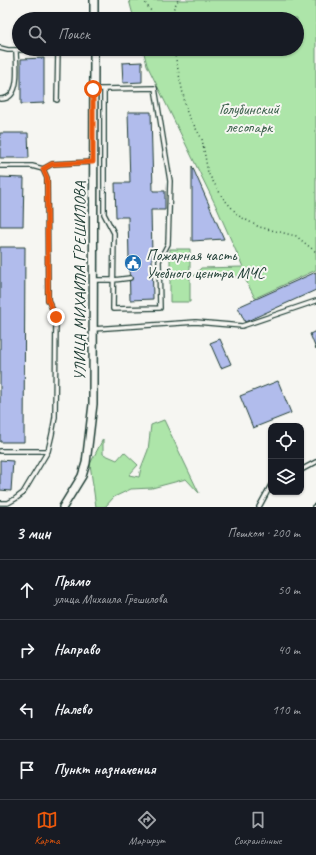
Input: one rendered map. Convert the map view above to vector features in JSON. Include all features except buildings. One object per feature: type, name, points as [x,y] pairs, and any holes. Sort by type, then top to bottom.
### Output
[{"type":"street","points":[[94,0],[94,12]]},
{"type":"street","name":"УЛИЦА МИХАИЛА ГРЕШИЛОВА","points":[[63,507],[76,488],[86,463],[93,404],[94,56]]},
{"type":"lane","points":[[0,48],[12,50]]},
{"type":"lane","points":[[0,99],[5,99],[16,89],[16,56]]},
{"type":"lane","points":[[57,100],[58,56]]},
{"type":"lane","points":[[93,89],[155,88],[170,181],[168,244],[159,261],[160,308],[113,309],[114,234],[104,214],[104,89]]},
{"type":"lane","points":[[0,166],[32,166],[43,169],[52,164],[93,162]]},
{"type":"lane","points":[[0,503],[11,501],[23,493],[48,451],[55,417],[56,317],[48,300],[47,178],[43,169]]},
{"type":"lane","points":[[93,280],[130,278]]},
{"type":"lane","points":[[93,329],[196,322],[242,326],[316,300]]},
{"type":"lane","points":[[0,451],[48,451]]},
{"type":"lane","points":[[304,468],[316,462]]},
{"type":"lane","points":[[259,507],[268,490]]},
{"type":"path","points":[[143,0],[152,12]]},
{"type":"path","points":[[172,12],[178,0]]},
{"type":"path","points":[[175,56],[187,114],[202,139],[208,173],[223,198],[239,216],[259,227],[296,236],[316,252]]},
{"type":"green space","name":"Голубинский лесопарк","points":[[129,0],[316,0],[316,270],[255,298],[244,277],[194,276],[201,268],[243,267],[216,206],[147,65],[145,56],[304,56],[304,12],[132,12]]},
{"type":"green space","points":[[170,249],[190,249],[190,302],[170,302]]},
{"type":"green space","points":[[164,420],[199,493],[186,479],[152,488],[131,489],[114,497],[105,507],[96,507],[90,464],[103,439],[103,454],[117,460],[124,452],[138,465],[129,475],[139,477],[148,450],[151,425]]},
{"type":"place","name":"Пожарная часть Учебного центра МЧС","points":[[133,263]]},
{"type":"route","points":[[56,317],[48,300],[47,178],[43,169],[52,164],[93,162],[93,89]]}]
